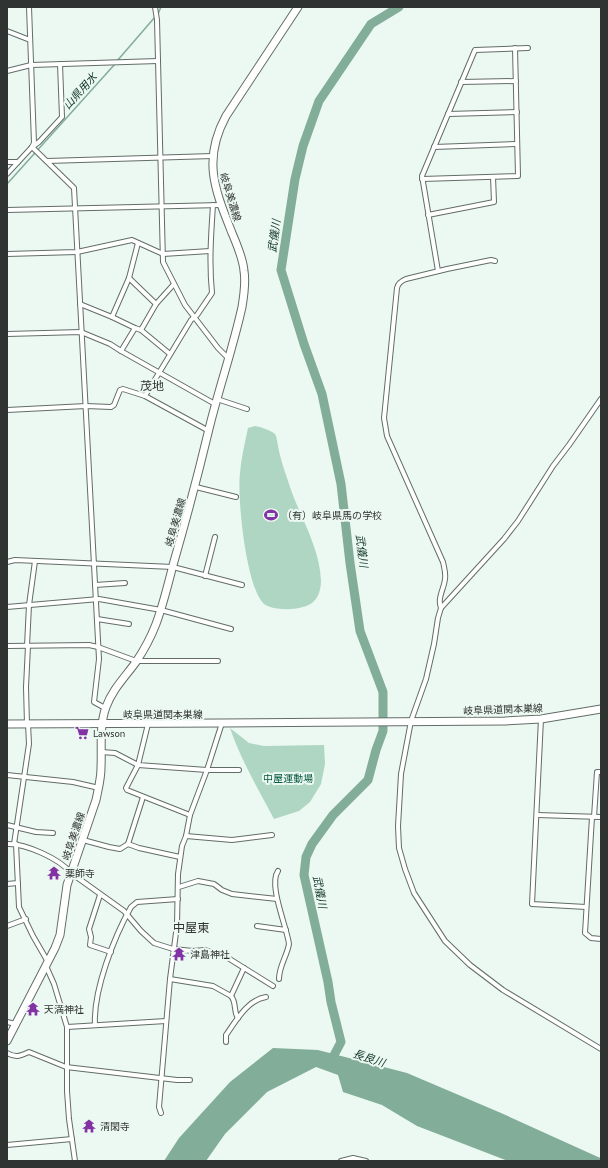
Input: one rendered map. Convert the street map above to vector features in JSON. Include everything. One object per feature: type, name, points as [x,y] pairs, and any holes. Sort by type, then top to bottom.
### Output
[{"type":"main road","name":"岐阜美濃線","points":[[7,1041],[47,964],[60,935],[65,897],[71,873],[99,788],[102,724],[106,708],[113,692],[136,661],[155,626],[161,610],[196,487],[216,402],[242,306],[245,284],[241,254],[221,205],[214,180],[213,156],[220,128],[226,116],[298,7]]},
{"type":"main road","name":"岐阜県道関本巣線","points":[[7,724],[505,721],[541,719],[601,709]]},
{"type":"street","points":[[29,7],[33,148]]},
{"type":"street","points":[[155,7],[157,20],[163,262],[185,305],[218,348],[228,358]]},
{"type":"street","points":[[7,31],[30,40]]},
{"type":"street","points":[[422,179],[518,176],[515,48]]},
{"type":"street","points":[[438,271],[422,176],[475,50],[528,48]]},
{"type":"street","points":[[7,72],[31,65],[158,61]]},
{"type":"street","points":[[7,174],[62,117],[60,64]]},
{"type":"street","points":[[461,82],[516,81]]},
{"type":"street","points":[[448,114],[516,112]]},
{"type":"street","points":[[434,147],[517,144]]},
{"type":"street","points":[[33,148],[74,188],[99,658],[94,702],[106,708]]},
{"type":"street","points":[[47,161],[213,156]]},
{"type":"street","points":[[7,162],[18,162]]},
{"type":"street","points":[[428,215],[494,202],[493,177]]},
{"type":"street","points":[[146,396],[191,320],[197,315],[212,293],[210,251],[213,205]]},
{"type":"street","points":[[7,210],[221,205]]},
{"type":"street","points":[[7,254],[77,252],[132,240],[163,254],[210,251]]},
{"type":"street","points":[[112,317],[129,278],[138,243]]},
{"type":"street","points":[[441,608],[439,604],[445,580],[443,562],[387,436],[384,418],[397,288],[398,284],[402,280],[491,260],[495,261]]},
{"type":"street","points":[[129,278],[156,304]]},
{"type":"street","points":[[141,330],[156,304],[174,284]]},
{"type":"street","points":[[80,304],[141,330],[170,354]]},
{"type":"street","points":[[121,351],[135,328]]},
{"type":"street","points":[[7,334],[81,332],[110,344],[159,373],[216,402],[247,409]]},
{"type":"street","points":[[7,410],[111,406],[114,405],[120,390],[123,388],[146,396],[209,431]]},
{"type":"street","points":[[601,399],[553,466],[518,521],[504,539],[441,608],[426,679],[408,722],[401,774],[398,826],[399,848],[404,869],[414,893],[445,941],[470,965],[503,990],[601,1049]]},
{"type":"street","points":[[196,487],[236,497]]},
{"type":"street","points":[[205,576],[215,537]]},
{"type":"street","points":[[7,562],[15,560],[173,567],[242,585]]},
{"type":"street","points":[[35,561],[29,605],[26,687],[29,744],[16,828],[15,844],[19,907],[47,964],[67,1027],[66,1067],[75,1161]]},
{"type":"street","points":[[94,585],[125,583]]},
{"type":"street","points":[[7,607],[95,600],[161,610],[231,629]]},
{"type":"street","points":[[97,619],[129,624]]},
{"type":"street","points":[[7,646],[89,645],[136,661],[218,661]]},
{"type":"street","points":[[541,719],[532,904],[586,906]]},
{"type":"street","points":[[161,1113],[159,1107],[178,899],[180,857],[190,815],[208,770],[222,723]]},
{"type":"street","points":[[148,724],[138,765],[126,788],[127,790],[143,797],[190,815]]},
{"type":"street","points":[[101,752],[115,753],[138,765],[208,770],[239,770]]},
{"type":"street","points":[[601,772],[597,772],[585,933],[591,938],[601,939]]},
{"type":"street","points":[[7,775],[73,782],[99,788]]},
{"type":"street","points":[[83,840],[120,849],[128,844],[143,797]]},
{"type":"street","points":[[537,815],[601,818]]},
{"type":"street","points":[[7,825],[16,828],[53,834]]},
{"type":"street","points":[[186,836],[232,840],[272,835]]},
{"type":"street","points":[[7,844],[15,844],[35,850],[67,868],[71,873],[100,895],[124,910],[126,915],[154,943],[173,949],[193,951],[205,950],[215,953],[228,958],[273,986]]},
{"type":"street","points":[[128,844],[138,848],[180,857]]},
{"type":"street","points":[[278,871],[276,874],[275,883],[277,899],[289,944],[280,968],[278,979]]},
{"type":"street","points":[[179,887],[198,881],[214,884],[222,890],[232,894],[277,899]]},
{"type":"street","points":[[7,884],[18,883]]},
{"type":"street","points":[[100,895],[89,929],[91,937],[90,945],[111,952]]},
{"type":"street","points":[[95,1025],[97,995],[111,952],[126,915],[133,903],[178,899]]},
{"type":"street","points":[[7,926],[26,919]]},
{"type":"street","points":[[257,926],[286,930]]},
{"type":"street","points":[[231,996],[244,968]]},
{"type":"street","points":[[170,979],[213,986],[231,996],[234,1000],[236,1015],[238,1018]]},
{"type":"street","points":[[226,1042],[226,1035],[250,1004],[259,998],[266,997]]},
{"type":"street","points":[[67,1027],[166,1021]]},
{"type":"street","points":[[7,1022],[16,1024]]},
{"type":"street","points":[[7,1053],[18,1056],[29,1052],[66,1067],[162,1079],[190,1080]]},
{"type":"street","points":[[7,1144],[72,1139]]},
{"type":"street","points":[[341,1161],[354,1158],[366,1161]]},
{"type":"green space","name":"（有）岐阜県馬の学校","points":[[255,426],[268,430],[276,435],[281,459],[292,493],[317,555],[320,568],[320,589],[316,599],[304,607],[281,609],[267,606],[263,603],[257,593],[247,561],[241,520],[239,485],[241,462],[248,428]]},
{"type":"green space","name":"中屋運動場","points":[[230,728],[249,743],[264,746],[324,745],[325,764],[321,784],[310,802],[299,811],[274,819],[245,763]]},
{"type":"shaded area","points":[[273,1048],[318,1050],[407,1073],[601,1158],[601,1161],[508,1161],[417,1126],[382,1105],[343,1092],[338,1075],[316,1067],[267,1092],[225,1134],[206,1161],[164,1161],[179,1138],[230,1082]]},
{"type":"waterway","name":"山県用水","points":[[158,14],[161,7]]},
{"type":"waterway","name":"武儀川","points":[[332,1059],[341,1042],[304,875],[306,857],[312,844],[333,815],[368,780],[383,731],[383,692],[360,631],[350,563],[341,484],[322,394],[304,344],[281,270],[295,179],[303,146],[319,101],[371,24],[399,7]]},
{"type":"waterway","name":"山県用水","points":[[117,61],[155,17]]},
{"type":"waterway","name":"山県用水","points":[[7,184],[115,64]]},
{"type":"place","name":"（有）岐阜県馬の学校","points":[[271,515]]},
{"type":"place","name":"Lawson","points":[[82,733]]},
{"type":"place","name":"薬師寺","points":[[54,873]]},
{"type":"place","name":"津島神社","points":[[179,954]]},
{"type":"place","name":"天満神社","points":[[33,1009]]},
{"type":"place","name":"清閑寺","points":[[89,1126]]},
{"type":"district","name":"茂地","points":[[152,386]]},
{"type":"district","name":"中屋東","points":[[191,928]]},
{"type":"water label","name":"長良川","points":[[369,1058]]}]
